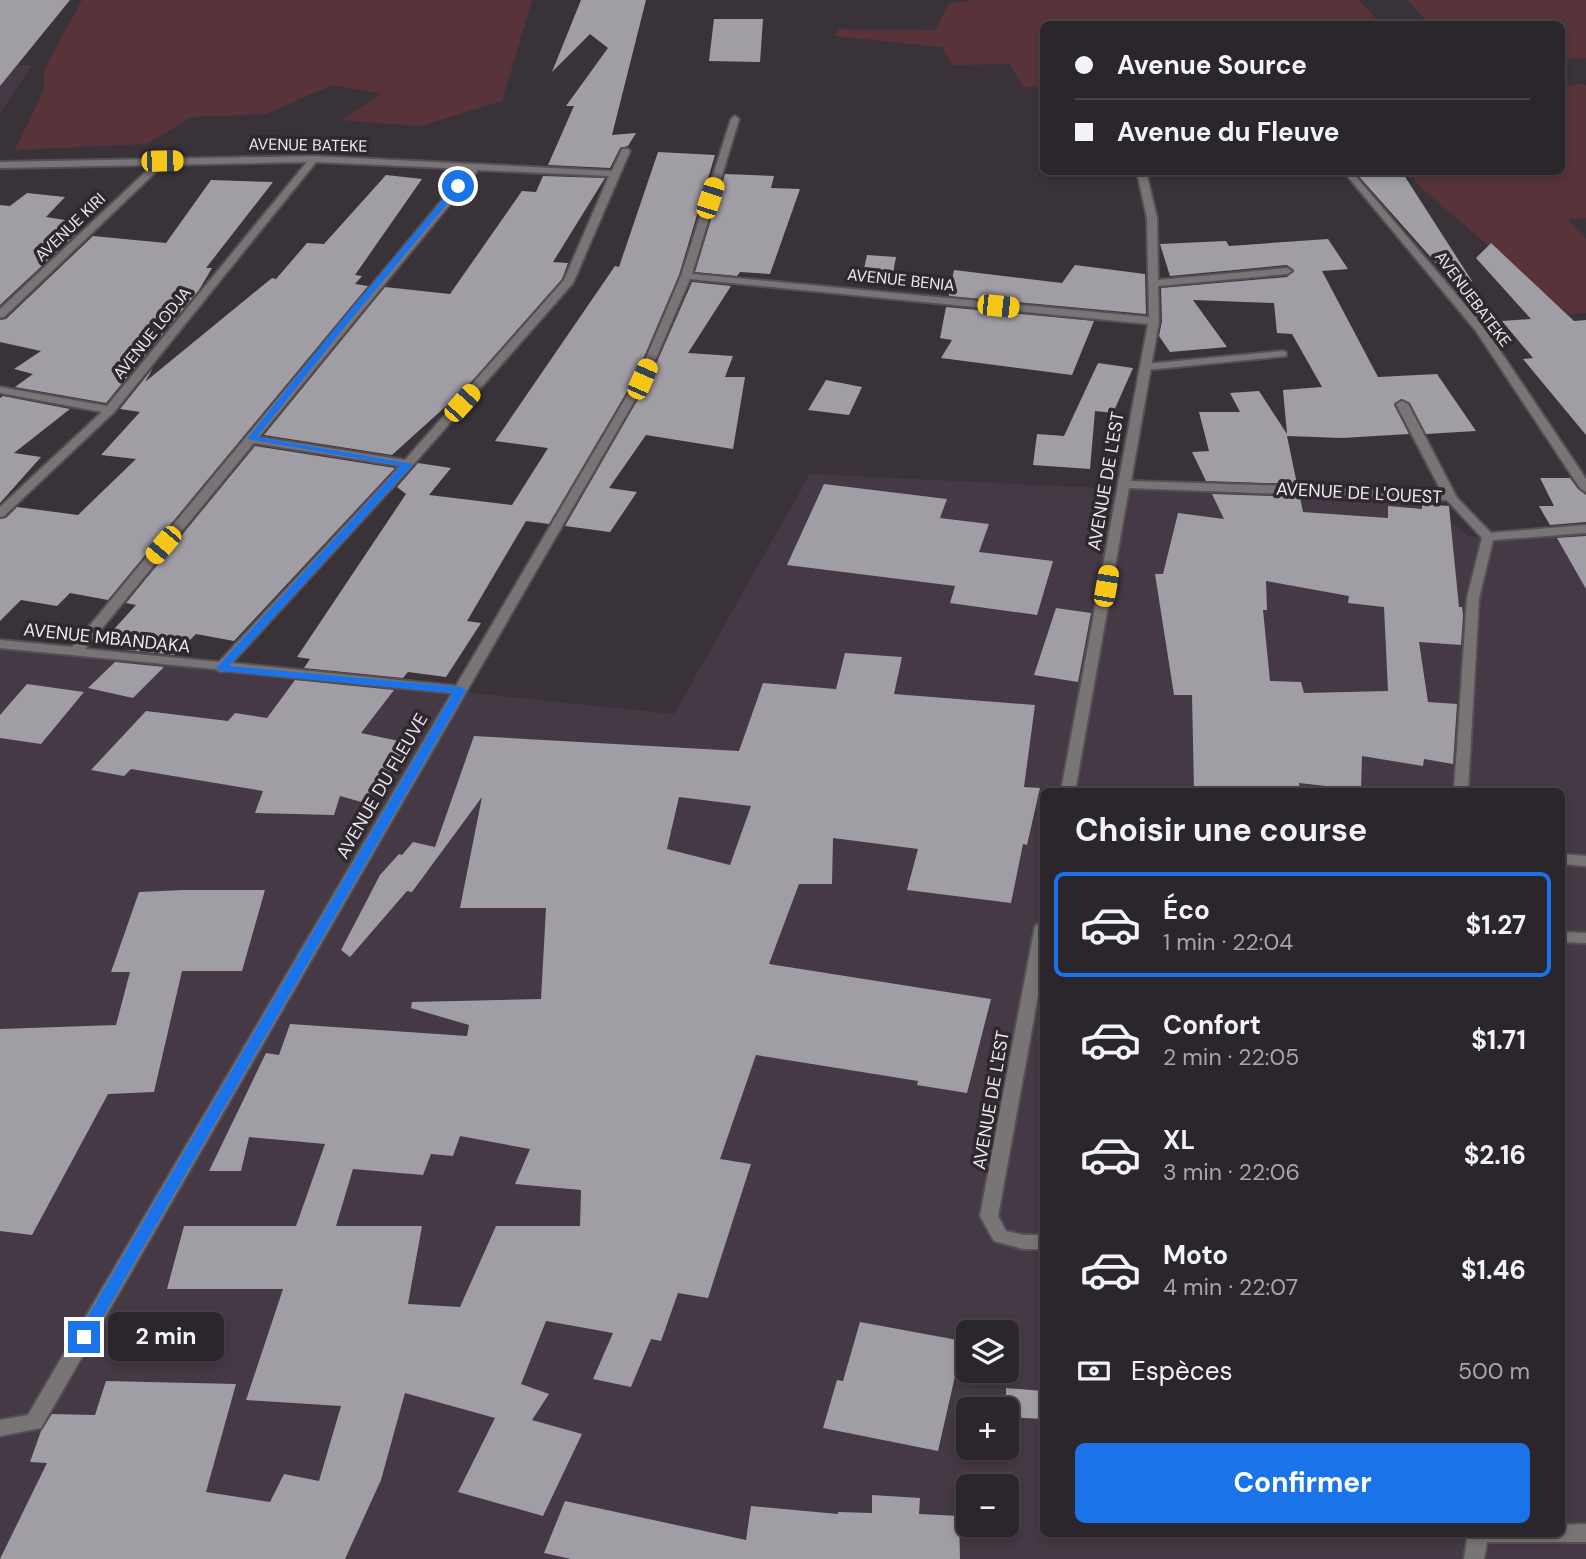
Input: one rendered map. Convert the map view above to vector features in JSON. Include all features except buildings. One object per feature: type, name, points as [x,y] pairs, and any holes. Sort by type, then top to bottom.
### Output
[{"type":"street","name":"AVENUE DU FLEUVE","points":[[0,1429],[34,1422],[642,379],[686,276],[735,120]]},
{"type":"street","points":[[221,668],[408,464],[569,281],[625,150]]},
{"type":"street","name":"AVENUE BATEKE","points":[[0,165],[314,159],[616,174]]},
{"type":"street","name":"AVENUE LODJA","points":[[0,513],[110,410],[314,159]]},
{"type":"street","name":"AVENUE KIRI","points":[[0,315],[162,161]]},
{"type":"street","points":[[75,652],[475,166]]},
{"type":"street","name":"AVENUE DE L'EST","points":[[1069,788],[1154,321],[1152,218],[1143,175]]},
{"type":"street","name":"AVENUEBATEKE","points":[[1351,175],[1480,329],[1586,488]]},
{"type":"street","points":[[1154,282],[1287,271]]},
{"type":"street","name":"AVENUE BENIA","points":[[686,276],[1154,321]]},
{"type":"street","points":[[1146,367],[1282,354]]},
{"type":"street","points":[[0,390],[110,410]]},
{"type":"street","points":[[1402,404],[1451,498]]},
{"type":"street","points":[[251,439],[408,464]]},
{"type":"street","name":"AVENUE DE L'OUEST","points":[[1125,484],[1427,494],[1451,498],[1488,537]]},
{"type":"street","points":[[1461,788],[1473,598],[1488,537],[1586,530]]},
{"type":"street","name":"AVENUE MBANDAKA","points":[[0,644],[460,690]]},
{"type":"street","points":[[1565,859],[1586,861]]},
{"type":"street","points":[[1565,937],[1586,938]]},
{"type":"street","name":"AVENUE DE L'EST","points":[[1040,942],[989,1216],[1000,1236],[1023,1242],[1040,1242]]},
{"type":"street","points":[[1565,1533],[1586,1533]]},
{"type":"street","points":[[1474,1559],[1477,1537]]},
{"type":"shaded area","points":[[82,0],[532,0],[502,101],[420,126],[341,120],[382,94],[332,85],[266,114],[192,117],[146,144],[15,150],[44,89],[44,70]]},
{"type":"shaded area","points":[[974,0],[1359,0],[1378,21],[1040,21],[1040,86],[1023,87],[1010,64],[952,65],[942,47],[834,36],[839,29],[936,30],[948,4]]},
{"type":"shaded area","points":[[1407,0],[1586,0],[1586,58],[1565,59],[1565,21],[1427,21]]},
{"type":"shaded area","points":[[0,65],[32,65],[0,113]]},
{"type":"shaded area","points":[[1586,85],[1586,218],[1567,219],[1586,239],[1586,313],[1568,314],[1418,185],[1411,175],[1565,175],[1565,86]]},
{"type":"shaded area","points":[[810,474],[1419,499],[1470,537],[1586,535],[1586,1559],[0,1559],[0,644],[674,714]]},
{"type":"route","points":[[84,1337],[460,690],[221,668],[408,464],[251,439],[458,186]]}]
